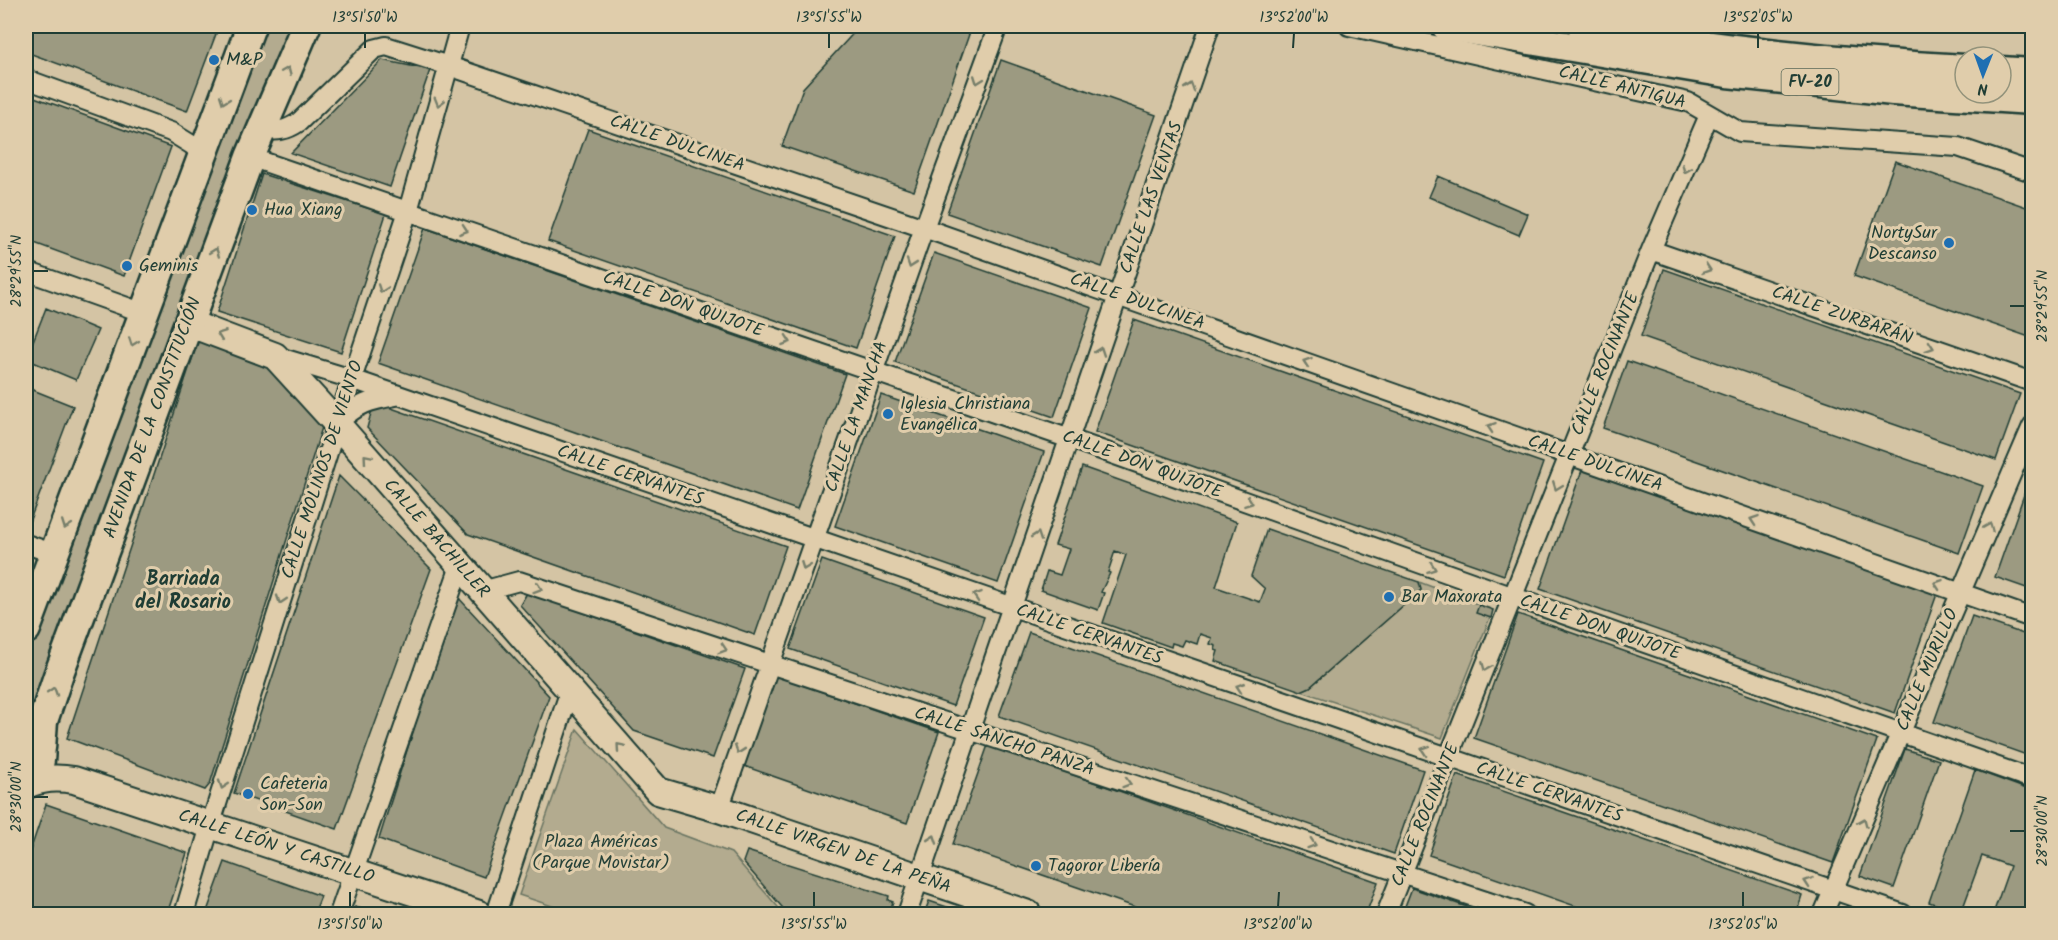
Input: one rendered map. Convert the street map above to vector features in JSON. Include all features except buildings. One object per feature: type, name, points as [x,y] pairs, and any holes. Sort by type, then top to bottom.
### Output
[{"type":"main road","points":[[26,629],[251,26]]},
{"type":"main road","name":"AVENIDA DE LA CONSTITUCIÓN","points":[[26,784],[37,772],[41,760],[36,741],[188,323],[250,157],[306,26]]},
{"type":"main road","points":[[1446,26],[1727,73]]},
{"type":"main road","name":"FV-20","points":[[1491,26],[1727,73],[1893,91],[2032,100]]},
{"type":"main road","name":"FV-20","points":[[1582,26],[1752,52],[1865,63],[1953,68]]},
{"type":"main road","points":[[1865,63],[1893,76],[1953,80]]},
{"type":"main road","points":[[2013,72],[2032,73]]},
{"type":"main road","points":[[2013,85],[2032,86]]},
{"type":"main road","points":[[1893,91],[1947,106],[2032,115]]},
{"type":"street","name":"CALLE MOLINOS DE VIENTO","points":[[184,915],[337,424],[408,211],[460,26]]},
{"type":"street","name":"CALLE LA MANCHA","points":[[718,809],[998,26]]},
{"type":"street","name":"CALLE LAS VENTAS","points":[[907,915],[1210,26]]},
{"type":"street","name":"CALLE ANTIGUA","points":[[1349,26],[1688,102],[1740,132],[1958,147],[2032,172]]},
{"type":"street","name":"CALLE DULCINEA","points":[[262,129],[276,132],[289,129],[374,49],[386,46],[924,228],[2032,618]]},
{"type":"street","points":[[26,79],[171,132],[192,145],[203,156]]},
{"type":"street","name":"CALLE ROCINANTE","points":[[1386,915],[1651,250],[1709,115]]},
{"type":"street","name":"CALLE DON QUIJOTE","points":[[250,157],[1070,439],[2032,779]]},
{"type":"street","name":"CALLE ZURBARÁN","points":[[1651,250],[2032,382]]},
{"type":"street","points":[[26,270],[144,313]]},
{"type":"street","name":"CALLE BACHILLER","points":[[188,323],[275,356],[658,791]]},
{"type":"street","name":"CALLE CERVANTES","points":[[275,356],[352,379],[1903,915]]},
{"type":"street","points":[[337,424],[356,407],[368,401],[398,395]]},
{"type":"street","name":"CALLE MURILLO","points":[[1823,915],[2032,426]]},
{"type":"street","points":[[26,544],[55,554]]},
{"type":"street","points":[[339,915],[460,566]]},
{"type":"street","name":"CALLE SANCHO PANZA","points":[[482,591],[519,581],[1525,915]]},
{"type":"street","points":[[496,915],[570,690]]},
{"type":"street","name":"CALLE LEÓN Y CASTILLO","points":[[36,741],[59,770],[74,780]]},
{"type":"street","name":"CALLE LEÓN Y CASTILLO","points":[[26,784],[57,777],[74,780],[478,915]]},
{"type":"street","name":"CALLE VIRGEN DE LA PEÑA","points":[[658,791],[718,809],[1028,915]]},
{"type":"green space","points":[[267,26],[295,26],[32,712],[26,708],[26,660]]},
{"type":"green space","points":[[1419,582],[1493,610],[1442,738],[1301,691],[1310,687],[1421,590]]},
{"type":"green space","name":"Plaza Américas (Parque Movistar)","points":[[577,729],[664,828],[731,853],[784,914],[576,914],[519,895]]},
{"type":"place","name":"M&P","points":[[214,60]]},
{"type":"place","name":"Hua Xiang","points":[[252,210]]},
{"type":"place","name":"NortySur Descanso","points":[[1949,243]]},
{"type":"place","name":"Geminis","points":[[127,266]]},
{"type":"place","name":"Iglesia Christiana Evangélica","points":[[888,414]]},
{"type":"place","name":"Bar Maxorata","points":[[1389,597]]},
{"type":"place","name":"Cafeteria Son-Son","points":[[248,794]]},
{"type":"place","name":"Tagoror Libería","points":[[1036,866]]},
{"type":"district","name":"Barriada del Rosario","points":[[183,592]]}]
